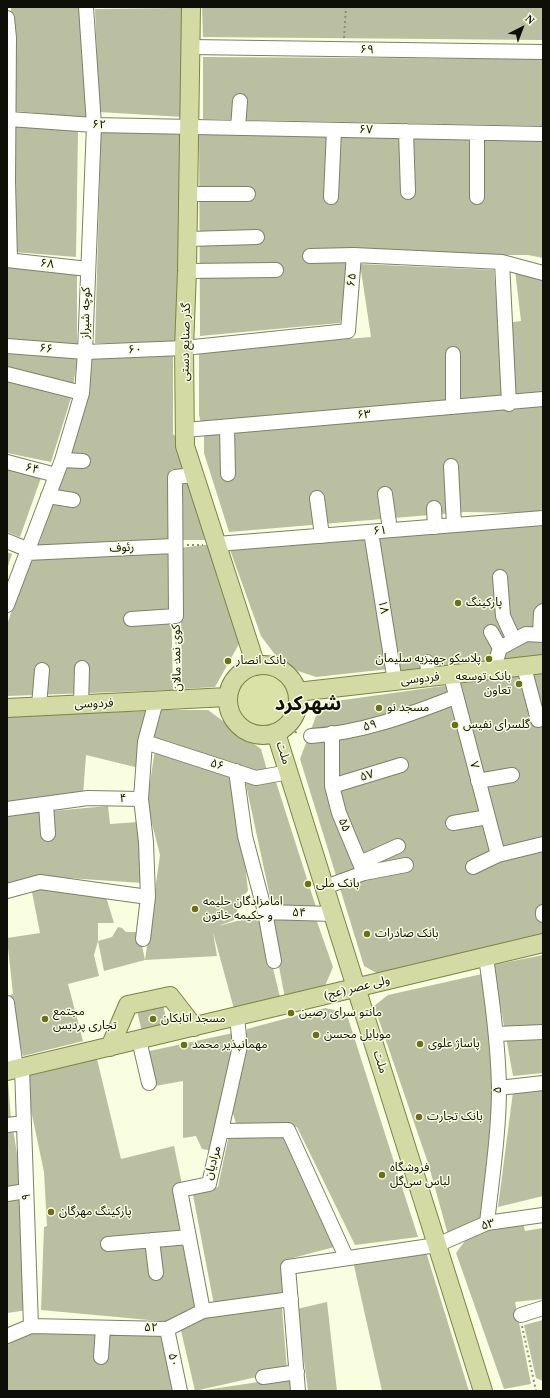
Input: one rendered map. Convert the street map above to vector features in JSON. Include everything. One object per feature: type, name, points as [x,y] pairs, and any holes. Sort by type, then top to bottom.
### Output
[{"type":"main road","name":"گذر صنایع دستی","points":[[191,7],[188,239],[184,348],[185,446],[256,666]]},
{"type":"main road","name":"فردوسی","points":[[297,692],[395,682],[428,670],[451,676],[543,664]]},
{"type":"main road","points":[[266,665],[281,671],[293,682],[297,692],[298,702],[292,720],[279,731],[259,734],[242,728],[234,720],[229,709],[228,697],[230,688],[240,674],[256,666],[266,665]]},
{"type":"main road","name":"فردوسی","points":[[7,708],[228,697]]},
{"type":"main road","name":"ملت","points":[[279,731],[289,772],[483,1391]]},
{"type":"main road","name":"ولی عصر (عج)","points":[[15,1069],[543,943]]},
{"type":"main road","points":[[110,1047],[128,1005],[170,996],[194,1027]]},
{"type":"street","name":"کوچه شیراز","points":[[7,605],[62,460],[82,393],[86,352],[94,125],[86,7]]},
{"type":"street","points":[[7,18],[7,182],[9,260]]},
{"type":"street","name":"۶۹","points":[[190,47],[543,52]]},
{"type":"street","points":[[238,128],[240,101]]},
{"type":"street","name":"۶۲","points":[[8,114],[94,125],[189,127]]},
{"type":"street","name":"۶۷","points":[[189,127],[477,132],[542,138]]},
{"type":"street","points":[[332,197],[334,130]]},
{"type":"street","points":[[406,131],[408,192]]},
{"type":"street","points":[[477,132],[477,196]]},
{"type":"street","points":[[188,194],[248,194]]},
{"type":"street","points":[[188,239],[257,236]]},
{"type":"street","points":[[310,256],[354,255],[502,262],[543,273]]},
{"type":"street","name":"۶۵","points":[[184,348],[348,331],[354,255]]},
{"type":"street","name":"۶۸","points":[[9,260],[88,269]]},
{"type":"street","points":[[502,262],[509,404]]},
{"type":"street","points":[[187,271],[276,270]]},
{"type":"street","name":"۶۶","points":[[7,346],[86,352]]},
{"type":"street","name":"۶۰","points":[[86,352],[184,348]]},
{"type":"street","points":[[453,354],[453,407]]},
{"type":"street","points":[[7,374],[82,393]]},
{"type":"street","name":"۶۳","points":[[185,430],[453,407],[509,404],[543,399]]},
{"type":"street","points":[[227,427],[228,474]]},
{"type":"street","points":[[62,460],[83,461]]},
{"type":"street","name":"۶۴","points":[[7,462],[56,475]]},
{"type":"street","points":[[451,466],[454,525]]},
{"type":"street","points":[[131,619],[176,616],[174,546],[175,476],[194,475]]},
{"type":"street","points":[[385,494],[390,530]]},
{"type":"street","points":[[48,496],[73,500]]},
{"type":"street","points":[[317,498],[322,536]]},
{"type":"street","points":[[434,508],[435,527]]},
{"type":"street","name":"۶۱","points":[[217,544],[543,518]]},
{"type":"street","name":"۱۸","points":[[371,532],[395,682]]},
{"type":"street","points":[[7,541],[24,548],[27,553]]},
{"type":"street","name":"رئوف","points":[[27,553],[174,546]]},
{"type":"street","points":[[500,577],[503,616],[514,640]]},
{"type":"street","points":[[493,670],[500,648],[526,634],[541,635],[541,613],[543,611]]},
{"type":"street","points":[[491,632],[500,648]]},
{"type":"street","points":[[524,667],[538,720]]},
{"type":"street","points":[[81,705],[82,668]]},
{"type":"street","points":[[39,706],[42,670]]},
{"type":"street","name":"۷","points":[[451,676],[455,697],[498,855]]},
{"type":"street","name":"۵۹","points":[[311,736],[367,727],[400,718],[455,697]]},
{"type":"street","name":"۴","points":[[7,809],[88,798],[141,799],[145,742],[156,701]]},
{"type":"street","name":"۵۵","points":[[332,733],[332,786],[339,813],[362,868]]},
{"type":"street","name":"۵۶","points":[[145,742],[256,778],[289,772]]},
{"type":"street","name":"۵۷","points":[[332,786],[401,765]]},
{"type":"street","points":[[236,771],[245,836],[266,912],[274,961]]},
{"type":"street","points":[[478,781],[512,775]]},
{"type":"street","points":[[141,799],[146,842],[148,897],[143,939]]},
{"type":"street","points":[[46,804],[48,834]]},
{"type":"street","points":[[453,823],[488,817]]},
{"type":"street","points":[[472,867],[498,855],[543,844]]},
{"type":"street","points":[[325,888],[398,846]]},
{"type":"street","points":[[362,868],[406,865]]},
{"type":"street","points":[[7,891],[40,882],[148,897]]},
{"type":"street","name":"۵۴","points":[[266,912],[333,914]]},
{"type":"street","name":"۵","points":[[486,957],[496,1034],[499,1088],[496,1138],[487,1223]]},
{"type":"street","points":[[7,1003],[15,1069]]},
{"type":"street","name":"مرادیان","points":[[203,1310],[180,1190],[210,1184],[240,1046],[237,1017]]},
{"type":"street","points":[[496,1034],[543,1032]]},
{"type":"street","points":[[139,1040],[149,1083]]},
{"type":"street","name":"۹","points":[[15,1069],[24,1123],[32,1326]]},
{"type":"street","points":[[499,1088],[543,1083]]},
{"type":"street","points":[[7,1125],[24,1123]]},
{"type":"street","points":[[222,1131],[288,1130],[346,1257]]},
{"type":"street","points":[[7,1194],[26,1191]]},
{"type":"street","name":"۵۳","points":[[437,1245],[487,1223],[543,1215]]},
{"type":"street","points":[[108,1244],[189,1237]]},
{"type":"street","points":[[152,1240],[156,1273]]},
{"type":"street","points":[[298,1391],[288,1267],[346,1257],[437,1245]]},
{"type":"street","name":"۵۲","points":[[7,1336],[32,1326],[167,1329],[203,1310],[291,1299]]},
{"type":"street","points":[[521,1315],[543,1308]]},
{"type":"street","points":[[102,1357],[103,1328]]},
{"type":"street","name":"۵۰","points":[[167,1329],[180,1391]]},
{"type":"street","points":[[263,1377],[297,1372]]},
{"type":"path","points":[[343,49],[346,7]]},
{"type":"path","points":[[174,546],[217,544]]},
{"type":"path","name":"کوی نمد مالان","points":[[176,616],[178,700]]},
{"type":"path","points":[[279,731],[311,736]]},
{"type":"path","points":[[521,1315],[520,1318],[536,1391]]},
{"type":"green space","points":[[258,674],[268,674],[282,681],[289,695],[289,705],[282,719],[268,726],[258,726],[248,722],[241,715],[237,705],[237,695],[241,685],[248,678]]},
{"type":"building","points":[[11,7],[81,8],[88,118],[15,111]]},
{"type":"building","points":[[202,7],[543,7],[543,40],[203,37]]},
{"type":"building","points":[[181,8],[183,117],[99,112],[95,9]]},
{"type":"building","points":[[203,57],[543,59],[543,126],[203,119]]},
{"type":"building","points":[[11,125],[78,131],[76,257],[14,252]]},
{"type":"building","points":[[199,128],[543,134],[543,258],[528,255],[354,255],[340,323],[200,336]]},
{"type":"building","points":[[183,131],[178,343],[95,343],[101,133]]},
{"type":"building","points":[[360,264],[494,270],[498,324],[521,321],[515,270],[543,279],[543,509],[535,513],[465,512],[229,532],[204,453],[204,436],[199,415],[199,351],[371,337]]},
{"type":"building","points":[[7,265],[77,271],[77,346],[7,340]]},
{"type":"building","points":[[7,350],[78,356],[71,398],[51,462],[7,453]]},
{"type":"building","points":[[173,354],[173,434],[181,442],[188,470],[171,469],[168,539],[38,546],[73,446],[90,379],[90,355]]},
{"type":"building","points":[[7,466],[42,475],[20,537],[7,532]]},
{"type":"building","points":[[188,479],[211,540],[177,540],[179,483]]},
{"type":"building","points":[[543,520],[543,655],[400,671],[379,538]]},
{"type":"building","points":[[364,538],[389,669],[316,677],[298,671],[276,656],[261,636],[229,547]]},
{"type":"building","points":[[212,544],[236,627],[239,644],[215,687],[182,689],[180,548]]},
{"type":"building","points":[[170,549],[173,690],[7,696],[7,625],[29,556]]},
{"type":"building","points":[[7,552],[12,554],[7,569]]},
{"type":"building","points":[[543,672],[543,936],[380,975],[364,966],[300,759],[319,708],[329,702]]},
{"type":"building","points":[[160,710],[208,710],[261,749],[267,770],[247,770],[153,738]]},
{"type":"building","points":[[147,711],[139,768],[86,755],[83,795],[7,802],[7,716]]},
{"type":"building","points":[[155,749],[232,773],[243,843],[248,891],[242,897],[234,920],[218,926],[260,915],[280,997],[234,1009],[213,932],[217,956],[145,960],[160,855],[147,804]]},
{"type":"building","points":[[245,780],[276,782],[316,907],[272,906]]},
{"type":"building","points":[[108,806],[110,824],[139,822],[143,883],[52,877],[7,883],[7,815]]},
{"type":"building","points":[[31,887],[106,897],[114,923],[98,923],[98,941],[94,955],[99,976],[68,984],[83,1041],[23,1056],[8,996],[13,994],[7,938],[40,933]]},
{"type":"building","points":[[269,915],[315,916],[333,967],[325,986],[285,998]]},
{"type":"building","points":[[118,927],[122,928],[126,932],[139,932],[145,960],[104,971],[98,941],[112,937]]},
{"type":"building","points":[[543,955],[543,1073],[513,1076],[493,965]]},
{"type":"building","points":[[482,974],[491,1039],[493,1089],[482,1219],[448,1235],[429,1166],[374,1006],[388,995]]},
{"type":"building","name":"مسجد اتابکان","points":[[163,1005],[168,1026],[142,1032],[137,1011]]},
{"type":"building","points":[[325,1008],[339,1011],[348,1018],[418,1237],[355,1245],[297,1127],[236,1124],[232,1110],[247,1029]]},
{"type":"building","points":[[233,1033],[239,1049],[213,1151],[202,1149],[196,1136],[183,1138],[183,1081],[155,1086],[145,1052]]},
{"type":"building","points":[[97,1059],[121,1159],[174,1146],[191,1227],[196,1309],[171,1322],[41,1310],[44,1227],[47,1226],[44,1172],[24,1077]]},
{"type":"building","points":[[8,1081],[11,1120],[7,1120]]},
{"type":"building","points":[[543,1088],[543,1196],[498,1207],[513,1092]]},
{"type":"building","points":[[13,1128],[22,1187],[7,1189],[7,1129]]},
{"type":"building","points":[[286,1134],[338,1246],[285,1260],[286,1294],[214,1305],[193,1195],[218,1187],[229,1135]]},
{"type":"building","points":[[23,1196],[28,1310],[7,1313],[7,1198]]},
{"type":"building","points":[[523,1222],[525,1231],[543,1228],[543,1299],[515,1302],[531,1384],[504,1389],[456,1253],[468,1237],[487,1228]]},
{"type":"building","points":[[426,1252],[469,1391],[382,1391],[353,1261]]},
{"type":"building","points":[[327,1302],[337,1391],[308,1391],[297,1309]]},
{"type":"building","points":[[282,1308],[287,1370],[195,1391],[180,1326],[225,1312]]},
{"type":"building","points":[[543,1320],[543,1381],[536,1378],[524,1325]]},
{"type":"building","points":[[32,1332],[164,1334],[173,1391],[7,1391],[7,1345]]},
{"type":"building","points":[[292,1377],[294,1391],[205,1391],[205,1390]]},
{"type":"place","name":"پارکینگ","points":[[458,603]]},
{"type":"place","name":"پلاسکو جهیزیه سلیمان","points":[[489,659]]},
{"type":"place","name":"بانک انصار","points":[[228,661]]},
{"type":"place","name":"بانک توسعه تعاون","points":[[519,684]]},
{"type":"place","name":"مسجد نو","points":[[379,708]]},
{"type":"place","name":"گلسرای نفیس","points":[[455,725]]},
{"type":"place","name":"بانک ملی","points":[[308,884]]},
{"type":"place","name":"امامزادگان حلیمه و حکیمه خاتون","points":[[195,909]]},
{"type":"place","name":"بانک صادرات","points":[[367,934]]},
{"type":"place","name":"مانتو سرای رصین","points":[[291,1013]]},
{"type":"place","name":"مجتمع تجاری پردیس","points":[[45,1019]]},
{"type":"place","name":"مسجد اتابکان","points":[[153,1019]]},
{"type":"place","name":"موبایل محسن","points":[[316,1035]]},
{"type":"place","name":"پاساژ علوی","points":[[420,1044]]},
{"type":"place","name":"مهمانپذیر محمد","points":[[184,1045]]},
{"type":"place","name":"بانک تجارت","points":[[419,1117]]},
{"type":"place","name":"فروشگاه لباس سی‌گل","points":[[382,1175]]},
{"type":"place","name":"پارکینگ مهرگان","points":[[51,1212]]},
{"type":"district","name":"شهرکرد","points":[[308,705]]}]
